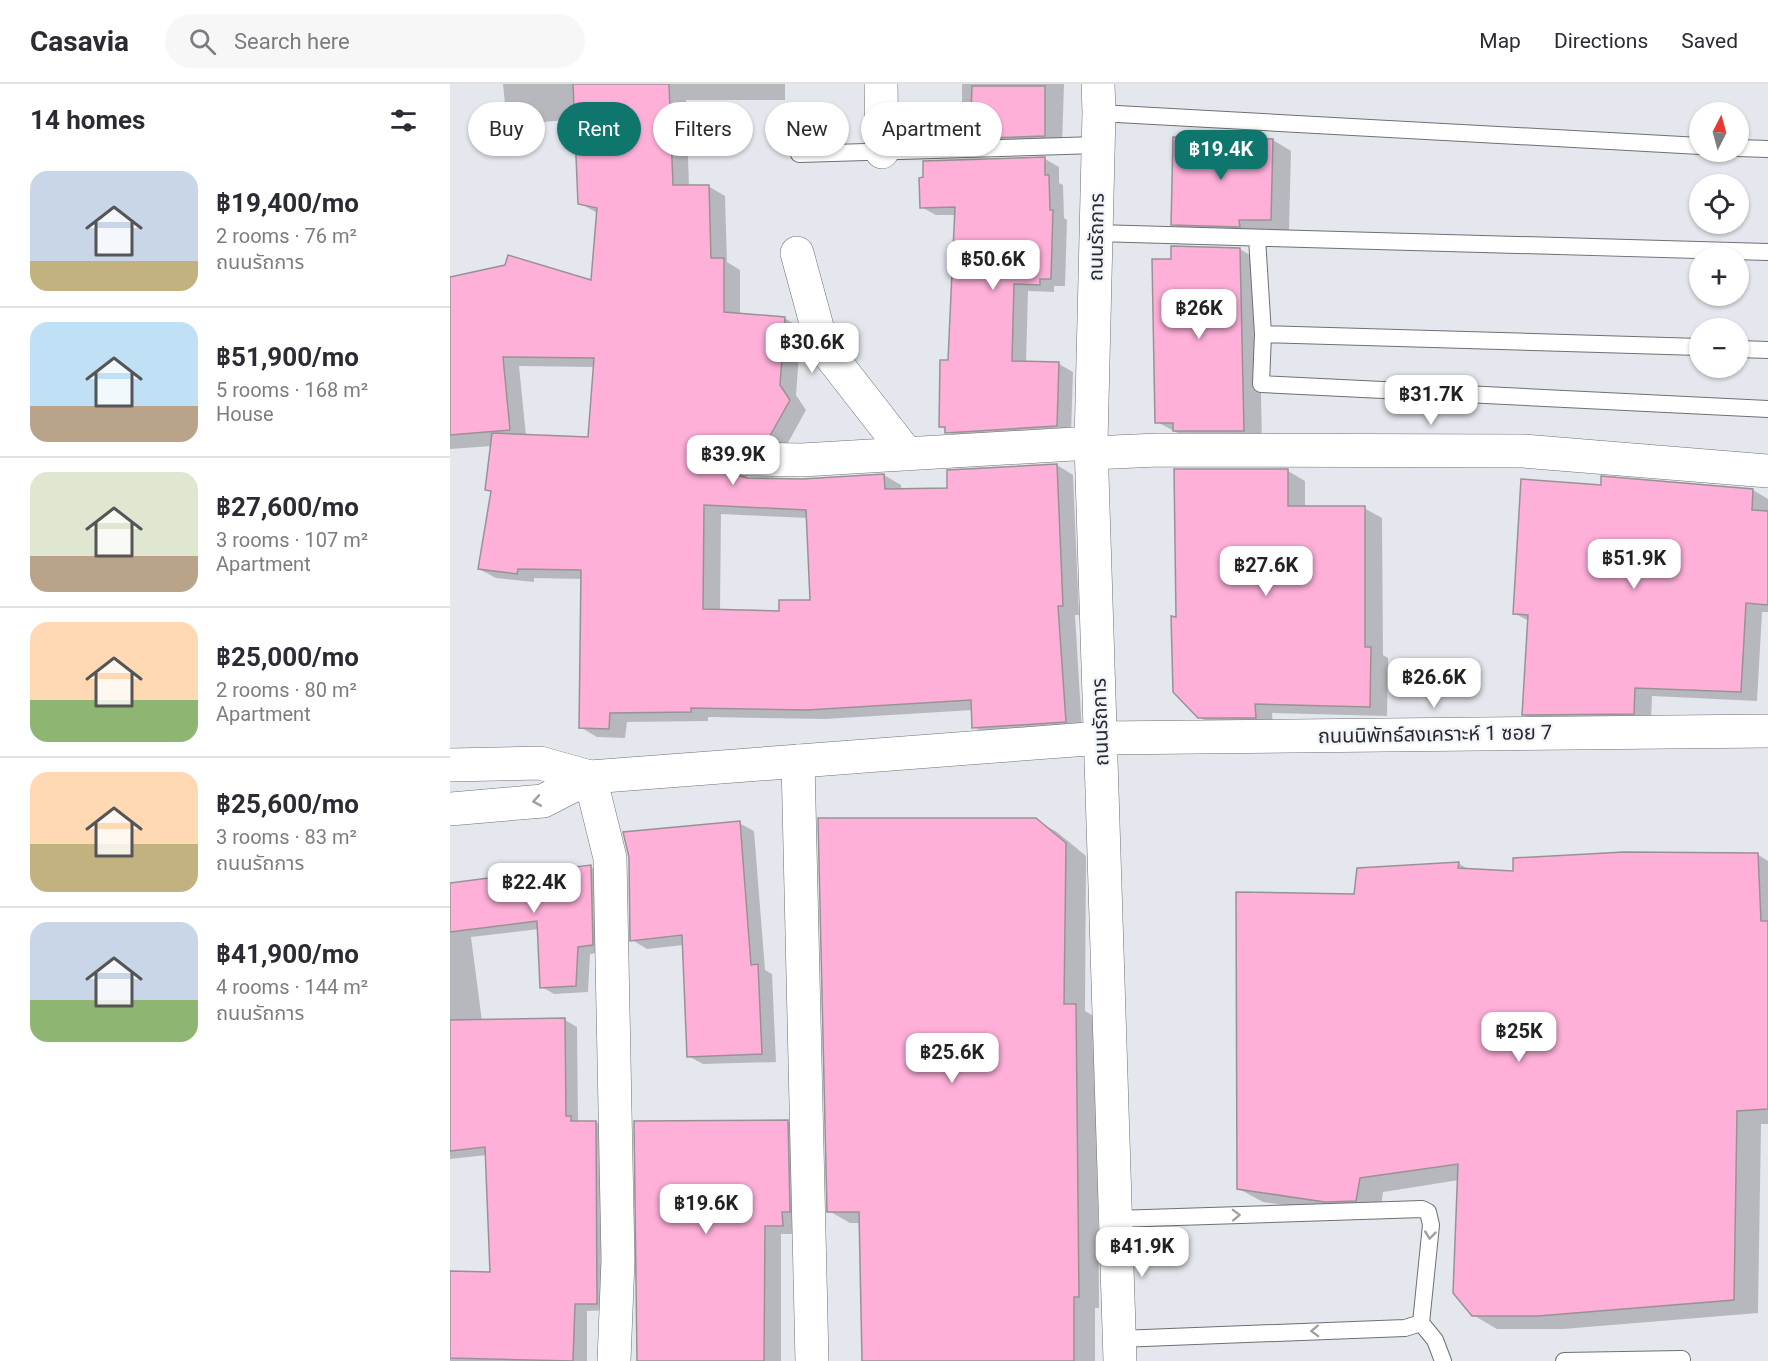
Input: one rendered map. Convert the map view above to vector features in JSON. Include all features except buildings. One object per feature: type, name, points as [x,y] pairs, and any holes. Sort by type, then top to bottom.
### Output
[{"type":"street","points":[[881,84],[881,102]]},
{"type":"street","name":"ถนนรัถการ","points":[[1098,114],[1091,448],[1119,1350]]},
{"type":"street","points":[[797,253],[822,345],[907,454]]},
{"type":"street","points":[[747,459],[802,460],[1091,448],[1523,452],[1768,471]]},
{"type":"street","name":"ถนนนิพัทธ์สงเคราะห์ 1 ซอย 7","points":[[590,777],[1101,738],[1768,731]]},
{"type":"street","points":[[798,761],[812,1361]]},
{"type":"street","points":[[450,765],[540,763],[590,777]]},
{"type":"street","points":[[450,809],[543,801],[590,777]]},
{"type":"street","points":[[590,777],[610,858],[618,1260],[614,1361]]},
{"type":"lane","points":[[1002,131],[1098,114],[1689,145]]},
{"type":"lane","points":[[1749,148],[1768,149]]},
{"type":"lane","points":[[1096,233],[1768,252]]},
{"type":"lane","points":[[1257,238],[1263,333],[1261,384],[1768,410]]},
{"type":"lane","points":[[1263,333],[1689,347]]},
{"type":"lane","points":[[1749,349],[1768,350]]},
{"type":"lane","points":[[1115,1219],[1422,1209],[1428,1212],[1431,1225],[1420,1323],[1435,1340],[1443,1361]]},
{"type":"lane","points":[[1119,1350],[1405,1328],[1420,1323]]},
{"type":"lane","points":[[1564,1361],[1682,1359]]}]
